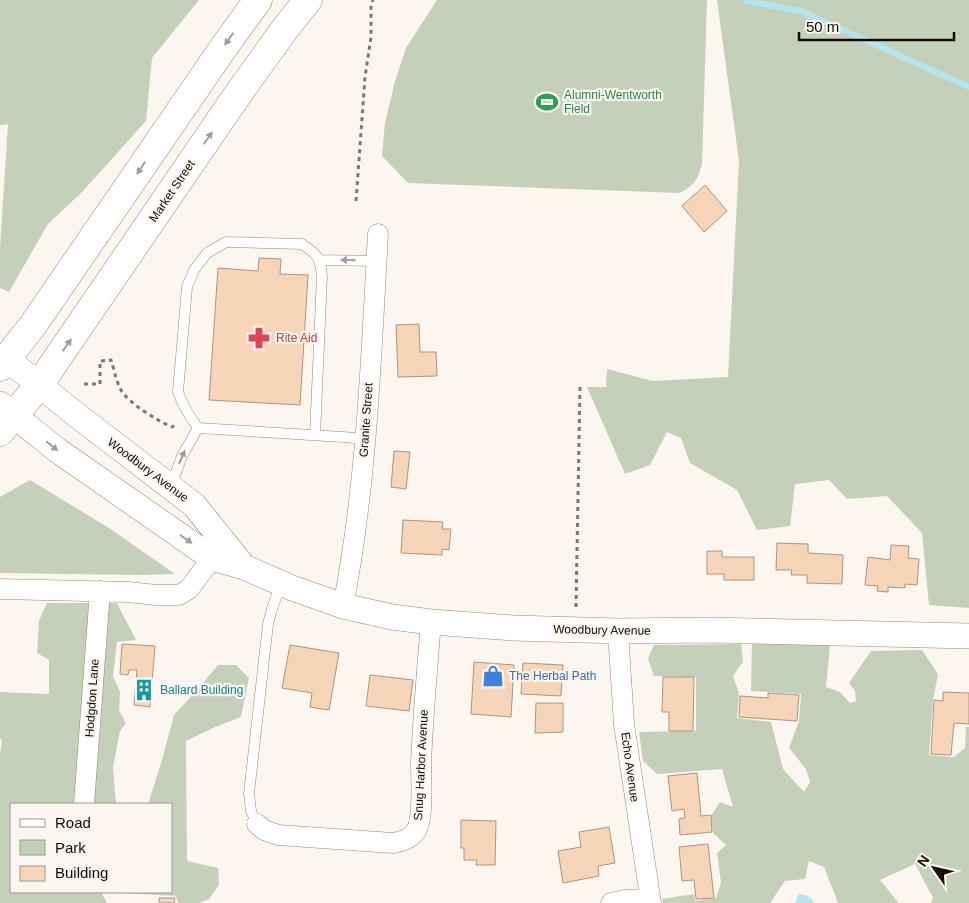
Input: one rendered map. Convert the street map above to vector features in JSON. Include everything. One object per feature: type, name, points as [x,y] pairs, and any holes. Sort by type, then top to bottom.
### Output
[{"type":"main road","points":[[2,360],[33,325],[258,0]]},
{"type":"main road","name":"Market Street","points":[[39,385],[236,97],[308,0]]},
{"type":"main road","name":"Woodbury Avenue","points":[[5,417],[39,385]]},
{"type":"street","name":"Granite Street","points":[[343,606],[350,570],[366,438],[378,234]]},
{"type":"street","name":"Woodbury Avenue","points":[[2,360],[39,385],[194,505],[244,567]]},
{"type":"street","name":"Woodbury Avenue","points":[[5,417],[57,450],[212,558],[244,567],[343,606],[392,617],[513,628],[969,636]]},
{"type":"street","points":[[0,590],[100,591],[179,595],[189,589],[212,558]]},
{"type":"street","name":"Hodgdon Lane","points":[[84,803],[100,591]]},
{"type":"street","name":"Snug Harbor Avenue","points":[[257,824],[264,830],[278,836],[393,843],[408,840],[416,830],[421,817],[421,764],[431,622]]},
{"type":"street","name":"Echo Avenue","points":[[618,631],[624,724],[651,901]]},
{"type":"street","points":[[611,903],[626,900],[651,901]]},
{"type":"lane","points":[[315,436],[322,276],[320,260],[302,244],[226,242],[208,253],[194,270],[187,287],[178,392],[182,406],[188,415],[198,428],[315,436],[366,438]]},
{"type":"lane","points":[[320,260],[376,261]]},
{"type":"lane","points":[[170,487],[182,456],[198,428]]},
{"type":"lane","points":[[257,824],[252,811],[249,793],[268,624],[281,583]]},
{"type":"path","points":[[356,201],[365,78],[371,37],[371,5],[373,0]]},
{"type":"path","points":[[84,384],[100,384],[100,361],[111,360],[121,390],[126,397],[141,408],[162,423],[172,427],[188,415]]},
{"type":"path","points":[[576,607],[580,386]]},
{"type":"green space","points":[[0,0],[199,0],[152,58],[146,121],[82,192],[48,224],[9,292],[0,288],[0,248],[8,124],[0,125]]},
{"type":"green space","name":"Alumni-Wentworth Field","points":[[437,0],[707,0],[702,164],[695,181],[680,193],[408,183],[382,156],[385,123],[395,81],[406,48]]},
{"type":"green space","points":[[717,0],[969,0],[969,608],[929,605],[922,533],[887,496],[847,499],[829,480],[795,484],[790,526],[757,530],[737,490],[690,463],[681,438],[667,432],[650,465],[625,474],[587,387],[606,387],[607,369],[653,381],[728,377],[739,161]]},
{"type":"green space","points":[[30,480],[109,528],[175,574],[0,573],[0,497]]},
{"type":"green space","points":[[47,603],[117,603],[136,640],[117,642],[113,676],[120,692],[119,710],[126,723],[120,731],[113,767],[116,803],[10,803],[10,893],[102,893],[107,903],[0,903],[0,755],[2,741],[0,738],[0,692],[49,694],[49,660],[37,653],[39,621]]},
{"type":"green space","points":[[752,642],[830,645],[826,687],[840,692],[850,703],[856,701],[855,691],[849,683],[871,651],[922,650],[938,674],[933,700],[929,755],[954,757],[965,748],[966,727],[969,727],[969,903],[931,903],[933,898],[915,864],[880,880],[899,903],[838,903],[824,867],[809,861],[805,879],[785,881],[770,903],[663,903],[662,899],[694,894],[695,901],[716,898],[721,883],[717,853],[726,845],[713,833],[711,816],[720,802],[733,807],[722,769],[657,774],[643,761],[639,732],[696,731],[696,677],[654,676],[648,659],[654,645],[741,644],[743,662],[733,676],[739,693],[737,718],[771,722],[783,769],[804,792],[810,782],[806,769],[789,748],[799,721],[801,694],[751,691]]},
{"type":"green space","points":[[218,665],[236,665],[249,678],[241,717],[186,741],[187,861],[218,868],[219,885],[209,899],[199,903],[179,903],[175,896],[123,893],[172,893],[172,803],[148,803],[174,715]]},
{"type":"water","points":[[799,894],[808,896],[814,903],[795,903]]},
{"type":"building","points":[[705,185],[727,211],[704,232],[682,206]]},
{"type":"building","name":"Rite Aid","points":[[259,258],[281,259],[280,274],[308,275],[300,405],[209,400],[218,268],[258,271]]},
{"type":"building","points":[[419,324],[420,352],[436,352],[437,376],[398,377],[396,325]]},
{"type":"building","points":[[394,451],[410,452],[406,489],[391,487]]},
{"type":"building","points":[[403,520],[443,522],[442,529],[451,529],[449,550],[442,549],[442,555],[401,553]]},
{"type":"building","points":[[777,543],[808,544],[808,553],[843,555],[842,584],[807,583],[807,575],[791,575],[792,570],[776,570]]},
{"type":"building","points":[[891,545],[909,546],[908,558],[919,559],[917,585],[905,584],[905,588],[888,587],[888,592],[877,591],[878,586],[865,585],[868,557],[890,560]]},
{"type":"building","points":[[707,551],[722,551],[722,557],[754,557],[754,580],[724,580],[724,574],[707,574]]},
{"type":"building","name":"Ballard Building","points":[[122,644],[155,646],[150,707],[134,705],[137,670],[129,670],[128,675],[120,674]]},
{"type":"building","points":[[290,645],[339,653],[329,710],[310,707],[312,693],[282,688]]},
{"type":"building","points":[[474,662],[514,665],[511,717],[471,714]]},
{"type":"building","points":[[523,663],[563,665],[561,696],[521,694]]},
{"type":"building","points":[[370,675],[413,680],[409,711],[366,706]]},
{"type":"building","points":[[663,677],[694,677],[693,731],[669,731],[669,712],[662,712]]},
{"type":"building","points":[[943,692],[969,693],[969,724],[954,723],[951,755],[931,754],[934,700],[943,701]]},
{"type":"building","points":[[768,693],[799,695],[797,721],[739,717],[740,696],[768,698]]},
{"type":"building","points":[[536,703],[563,703],[563,732],[535,733]]},
{"type":"building","points":[[697,773],[701,816],[711,815],[712,832],[680,835],[679,819],[685,818],[684,809],[672,811],[668,776]]},
{"type":"building","points":[[461,820],[496,821],[495,865],[476,865],[477,860],[464,860],[464,848],[461,848]]},
{"type":"building","points":[[609,827],[615,863],[598,866],[599,876],[563,883],[558,851],[581,847],[579,832]]},
{"type":"building","points":[[708,844],[714,898],[696,899],[694,880],[682,881],[679,847]]},
{"type":"building","points":[[159,898],[175,898],[174,903],[159,903]]},
{"type":"waterway","points":[[746,1],[801,11],[969,87]]},
{"type":"place","name":"Alumni-Wentworth Field","points":[[547,102]]},
{"type":"place","name":"Rite Aid","points":[[259,338]]},
{"type":"place","name":"The Herbal Path","points":[[493,676]]},
{"type":"place","name":"Ballard Building","points":[[144,690]]}]
